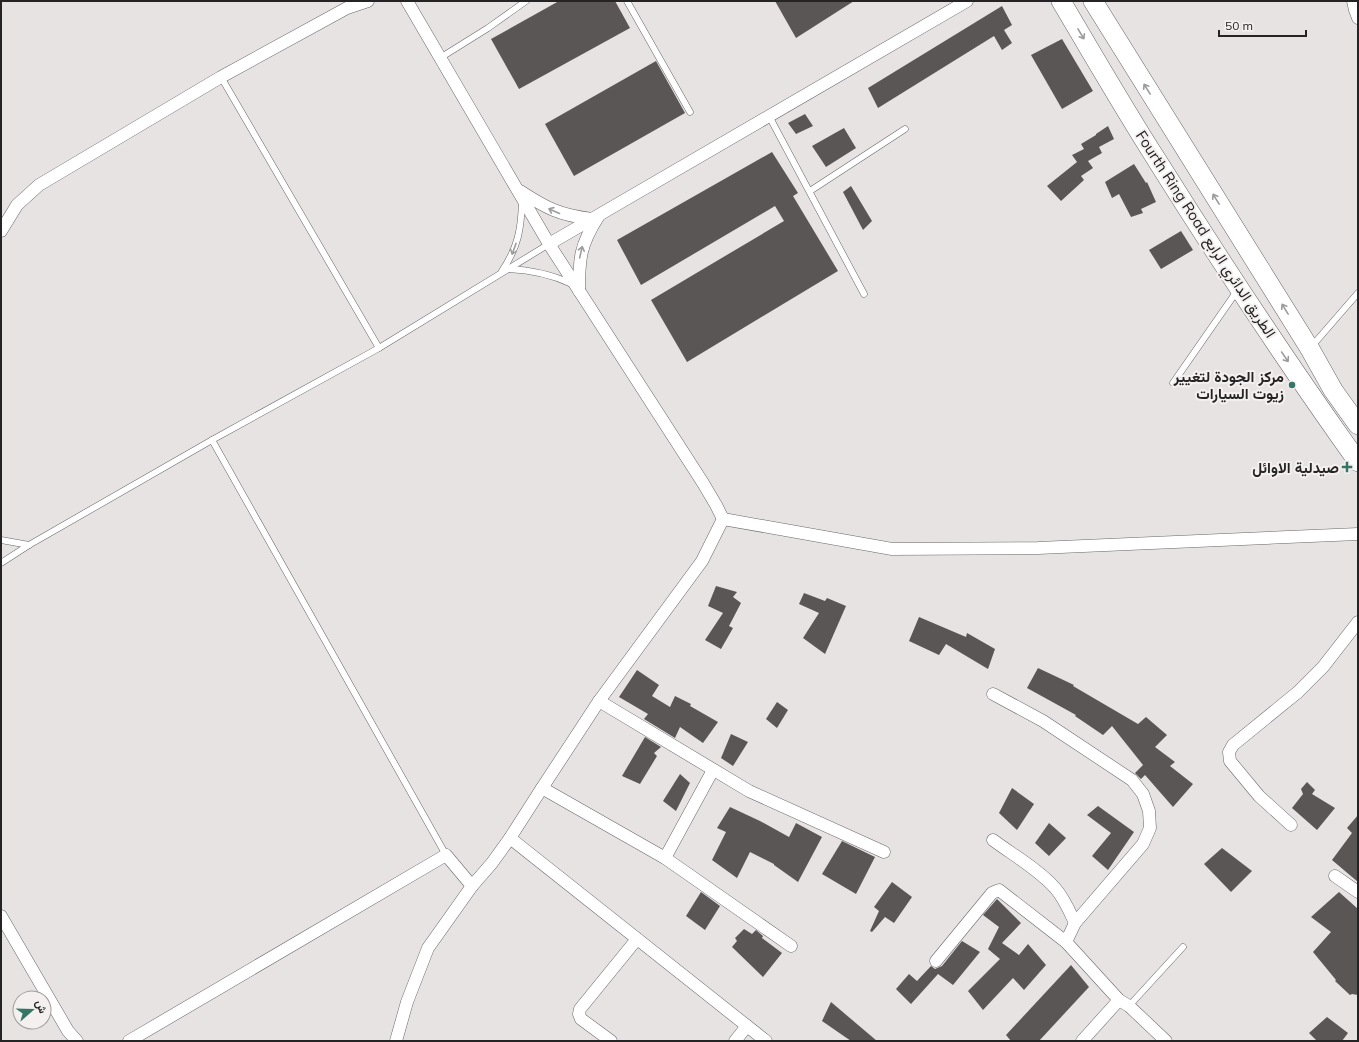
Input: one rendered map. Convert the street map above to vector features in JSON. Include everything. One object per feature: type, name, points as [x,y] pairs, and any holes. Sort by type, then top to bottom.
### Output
[{"type":"main road","name":"Fourth Ring Road الطريق الدائري الرابع","points":[[1061,1],[1157,161],[1239,288],[1358,462]]},
{"type":"main road","name":"Fourth Ring Road الطريق الدائري الرابع","points":[[1093,1],[1310,349],[1333,390],[1358,425]]},
{"type":"main road","points":[[1315,401],[1333,390]]},
{"type":"street","points":[[1,231],[17,205],[39,185],[221,77],[350,5],[368,1]]},
{"type":"street","points":[[407,1],[549,244],[706,489],[723,519]]},
{"type":"street","points":[[549,244],[967,1]]},
{"type":"street","points":[[1353,1],[1358,17]]},
{"type":"street","points":[[520,193],[559,213],[574,217],[596,217]]},
{"type":"street","points":[[577,288],[581,251],[588,232],[596,217]]},
{"type":"street","points":[[723,519],[892,548],[1038,548],[1358,534]]},
{"type":"street","points":[[396,1041],[407,1002],[428,948],[472,886],[492,863],[510,838],[599,701],[702,561],[723,519]]},
{"type":"street","points":[[1291,825],[1259,796],[1230,761],[1229,752],[1233,746],[1298,692],[1318,672],[1358,622]]},
{"type":"street","points":[[993,694],[1043,720],[1132,780],[1143,794],[1145,800],[1150,828],[1143,844],[1075,923],[1066,942]]},
{"type":"street","points":[[599,701],[750,791],[884,852]]},
{"type":"street","points":[[664,858],[713,770]]},
{"type":"street","points":[[542,788],[664,858],[790,946]]},
{"type":"street","points":[[510,838],[766,1041]]},
{"type":"street","points":[[993,840],[1041,875],[1055,888],[1066,903],[1075,923]]},
{"type":"street","points":[[129,1041],[446,855],[472,886]]},
{"type":"street","points":[[1335,876],[1358,892]]},
{"type":"street","points":[[936,961],[992,893],[999,890],[1066,942],[1124,1003],[1166,1041]]},
{"type":"street","points":[[1,916],[68,1031],[77,1041]]},
{"type":"street","points":[[611,1041],[581,1019],[579,1014],[580,1009],[637,939]]},
{"type":"street","points":[[1082,1041],[1124,1003]]},
{"type":"street","points":[[735,1041],[747,1026]]},
{"type":"lane","points":[[440,58],[488,28],[526,1]]},
{"type":"lane","points":[[627,1],[690,112]]},
{"type":"lane","points":[[221,77],[379,348]]},
{"type":"lane","points":[[768,116],[810,191],[864,294]]},
{"type":"lane","points":[[810,191],[905,129]]},
{"type":"lane","points":[[502,272],[510,260],[519,234],[522,218],[520,193]]},
{"type":"lane","points":[[1,563],[29,545],[212,440],[379,348],[549,244]]},
{"type":"lane","points":[[508,269],[540,272],[577,288]]},
{"type":"lane","points":[[1173,383],[1239,288]]},
{"type":"lane","points":[[1310,349],[1358,293]]},
{"type":"lane","points":[[212,440],[446,855]]},
{"type":"lane","points":[[1,540],[29,545]]},
{"type":"lane","points":[[1124,1003],[1183,947]]},
{"type":"building","points":[[559,1],[615,1],[630,28],[519,89],[491,39]]},
{"type":"building","points":[[775,1],[854,1],[796,38]]},
{"type":"building","points":[[1002,6],[1012,25],[1004,30],[1012,43],[1002,50],[994,36],[878,108],[868,88]]},
{"type":"building","points":[[1062,39],[1093,91],[1062,109],[1031,55]]},
{"type":"building","points":[[656,61],[685,113],[574,176],[545,124]]},
{"type":"building","points":[[805,114],[813,126],[796,134],[788,123]]},
{"type":"building","points":[[1108,126],[1114,139],[1099,147],[1102,153],[1088,161],[1093,168],[1081,176],[1084,180],[1061,201],[1047,186],[1077,162],[1072,155],[1084,149],[1081,144]]},
{"type":"building","points":[[844,128],[856,148],[826,167],[812,146]]},
{"type":"building","points":[[772,152],[798,193],[793,196],[838,271],[687,362],[651,300],[784,221],[775,206],[641,285],[617,240]]},
{"type":"building","points":[[1134,164],[1146,183],[1147,182],[1156,202],[1141,209],[1143,213],[1131,217],[1119,194],[1112,198],[1105,182]]},
{"type":"building","points":[[851,186],[872,221],[863,230],[843,192]]},
{"type":"building","points":[[1181,231],[1193,250],[1161,269],[1149,250]]},
{"type":"building","points":[[716,586],[737,592],[733,597],[741,603],[729,626],[733,628],[721,649],[705,640],[723,613],[708,606]]},
{"type":"building","points":[[804,593],[825,601],[827,598],[846,606],[825,654],[803,638],[819,613],[799,604]]},
{"type":"building","points":[[919,617],[966,637],[967,633],[995,649],[988,669],[946,644],[939,655],[909,641]]},
{"type":"building","points":[[1038,668],[1074,685],[1073,686],[1138,724],[1146,717],[1167,735],[1155,747],[1175,762],[1170,766],[1193,784],[1173,807],[1145,775],[1141,779],[1135,773],[1143,765],[1112,726],[1103,735],[1075,716],[1076,715],[1027,688]]},
{"type":"building","points":[[637,670],[659,685],[652,696],[670,707],[675,696],[691,704],[690,706],[718,722],[703,743],[680,727],[675,738],[644,719],[648,714],[619,697]]},
{"type":"building","points":[[777,702],[788,710],[777,728],[766,719]]},
{"type":"building","points":[[731,734],[748,742],[733,766],[721,758]]},
{"type":"building","points":[[645,737],[661,747],[654,753],[657,756],[640,784],[622,776]]},
{"type":"building","points":[[680,774],[690,783],[676,811],[663,801]]},
{"type":"building","points":[[1307,782],[1315,790],[1312,794],[1335,808],[1317,830],[1292,808],[1303,794],[1301,789]]},
{"type":"building","points":[[1012,788],[1034,804],[1017,830],[999,813]]},
{"type":"building","points":[[1098,806],[1134,832],[1108,870],[1092,856],[1111,833],[1087,815]]},
{"type":"building","points":[[730,807],[789,837],[796,823],[822,837],[798,882],[774,864],[750,852],[737,878],[712,860],[726,832],[717,828]]},
{"type":"building","points":[[1358,815],[1358,882],[1332,860],[1352,833],[1347,828]]},
{"type":"building","points":[[1049,823],[1066,838],[1049,856],[1035,843]]},
{"type":"building","points":[[842,841],[875,857],[856,894],[822,874]]},
{"type":"building","points":[[1222,848],[1252,871],[1231,892],[1204,864]]},
{"type":"building","points":[[892,882],[912,897],[894,923],[885,917],[872,932],[870,931],[879,911],[874,907]]},
{"type":"building","points":[[701,892],[720,906],[705,930],[686,916]]},
{"type":"building","points":[[1339,892],[1358,909],[1358,995],[1350,995],[1335,981],[1336,980],[1313,952],[1331,932],[1311,917]]},
{"type":"building","points":[[997,899],[1021,923],[1002,943],[1019,955],[1028,944],[1046,965],[1024,990],[1013,978],[983,1010],[968,991],[1000,959],[988,949],[999,927],[983,915]]},
{"type":"building","points":[[744,929],[752,934],[756,930],[763,936],[762,938],[782,953],[763,977],[732,947],[737,941],[735,938]]},
{"type":"building","points":[[962,941],[980,952],[953,985],[938,974],[911,1004],[896,989],[909,974],[917,981],[931,966],[935,969],[942,966]]},
{"type":"building","points":[[1071,965],[1089,987],[1039,1041],[1011,1041],[1006,1035]]},
{"type":"building","points":[[831,1002],[877,1041],[851,1041],[822,1021]]},
{"type":"building","points":[[1327,1017],[1348,1033],[1342,1041],[1317,1041],[1309,1033]]},
{"type":"place","name":"مركز الجودة لتغيير زيوت السيارات","points":[[1292,385]]},
{"type":"place","name":"صيدلية الاوائل","points":[[1347,467]]}]
